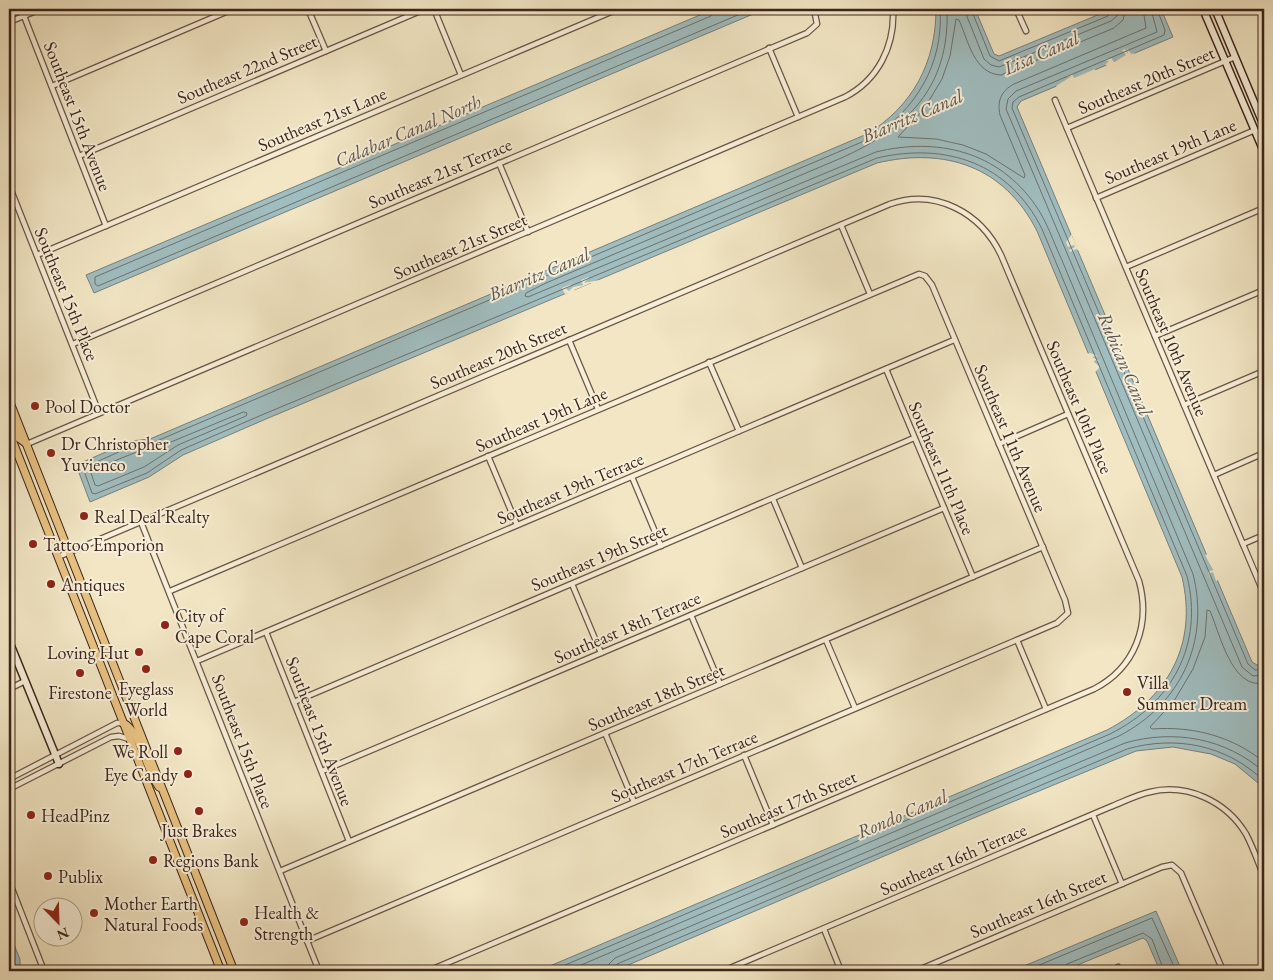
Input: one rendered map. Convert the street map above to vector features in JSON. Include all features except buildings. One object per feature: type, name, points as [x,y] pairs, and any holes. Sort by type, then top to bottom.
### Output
[{"type":"main road","points":[[1203,9],[1264,152]]},
{"type":"main road","points":[[1215,9],[1264,126]]},
{"type":"main road","points":[[9,400],[234,971]]},
{"type":"main road","points":[[9,418],[18,438],[27,444]]},
{"type":"main road","points":[[9,432],[221,971]]},
{"type":"main road","points":[[9,641],[59,764]]},
{"type":"main road","points":[[123,723],[132,730],[151,776],[164,794]]},
{"type":"street","points":[[9,22],[41,9]]},
{"type":"street","points":[[52,86],[233,9]]},
{"type":"street","points":[[308,9],[326,51]]},
{"type":"street","name":"Southeast 22nd Street","points":[[79,156],[425,9]]},
{"type":"street","points":[[434,9],[461,75]]},
{"type":"street","name":"Southeast 21st Lane","points":[[37,255],[618,9]]},
{"type":"street","name":"Southeast 21st Terrace","points":[[73,344],[810,31],[817,24],[814,9]]},
{"type":"street","name":"Southeast 21st Street","points":[[27,444],[845,97],[859,88],[878,69],[887,51],[893,27],[893,9]]},
{"type":"street","points":[[1016,9],[1026,31]]},
{"type":"street","name":"Southeast 15th Avenue","points":[[24,16],[106,226]]},
{"type":"street","points":[[769,48],[798,118]]},
{"type":"street","name":"Southeast 20th Street","points":[[1067,128],[1235,57]]},
{"type":"street","name":"Southeast 10th Avenue","points":[[1055,100],[1264,594]]},
{"type":"street","name":"Southeast 19th Lane","points":[[1096,198],[1255,130]]},
{"type":"street","points":[[499,163],[528,232]]},
{"type":"street","name":"Southeast 15th Place","points":[[9,185],[99,413]]},
{"type":"street","name":"Southeast 20th Street","points":[[58,557],[900,201],[928,200],[952,206]]},
{"type":"street","name":"Southeast 10th Place","points":[[952,206],[978,222],[993,240],[1139,581],[1144,608],[1139,638]]},
{"type":"street","points":[[1126,267],[1264,208]]},
{"type":"street","points":[[841,225],[870,294]]},
{"type":"street","name":"Southeast 19th Lane","points":[[170,591],[870,294],[916,275],[924,275]]},
{"type":"street","name":"Southeast 11th Avenue","points":[[924,275],[930,283],[999,444],[1065,600],[1068,613]]},
{"type":"street","points":[[1155,336],[1264,290]]},
{"type":"street","points":[[569,340],[598,409]]},
{"type":"street","name":"Southeast 19th Terrace","points":[[197,661],[954,340]]},
{"type":"street","points":[[709,362],[739,431]]},
{"type":"street","name":"Southeast 11th Place","points":[[886,369],[973,576]]},
{"type":"street","points":[[1184,405],[1264,371]]},
{"type":"street","points":[[999,444],[1068,414]]},
{"type":"street","name":"Southeast 19th Street","points":[[294,702],[914,438]]},
{"type":"street","points":[[1214,475],[1264,453]]},
{"type":"street","points":[[488,456],[517,525]]},
{"type":"street","points":[[632,477],[661,546]]},
{"type":"street","points":[[773,499],[802,568]]},
{"type":"street","name":"Southeast 18th Terrace","points":[[322,771],[944,508]]},
{"type":"street","name":"Southeast 15th Place","points":[[141,522],[170,591],[319,971]]},
{"type":"street","points":[[1243,544],[1264,535]]},
{"type":"street","name":"Southeast 18th Street","points":[[280,871],[1042,547]]},
{"type":"street","points":[[572,584],[601,653]]},
{"type":"street","name":"Southeast 17th Terrace","points":[[307,941],[1061,622],[1068,613]]},
{"type":"street","points":[[690,615],[720,684]]},
{"type":"street","name":"Southeast 15th Avenue","points":[[266,632],[349,841]]},
{"type":"street","name":"Southeast 17th Street","points":[[428,971],[1094,689],[1110,680],[1129,658],[1139,638]]},
{"type":"street","points":[[826,640],[855,708]]},
{"type":"street","points":[[1017,640],[1046,709]]},
{"type":"street","points":[[9,689],[25,681]]},
{"type":"street","points":[[9,779],[117,723],[123,723]]},
{"type":"street","points":[[604,733],[634,802]]},
{"type":"street","points":[[9,789],[116,736],[126,737],[131,741]]},
{"type":"street","points":[[744,755],[774,825]]},
{"type":"street","name":"Southeast 16th Terrace","points":[[723,971],[1149,792],[1176,790],[1197,794],[1220,806],[1237,821],[1249,841],[1264,876]]},
{"type":"street","points":[[1093,815],[1122,884]]},
{"type":"street","name":"Southeast 16th Street","points":[[916,971],[1162,867],[1172,865],[1181,873],[1223,971]]},
{"type":"street","points":[[9,882],[44,971]]},
{"type":"street","points":[[824,929],[841,971]]},
{"type":"water","points":[[714,9],[765,9],[94,293],[86,275]]},
{"type":"water","points":[[936,9],[975,9],[994,54],[999,56],[1112,9],[1161,9],[1173,37],[1021,101],[1017,107],[1252,662],[1257,665],[1264,663],[1264,788],[1235,764],[1211,754],[1173,747],[1136,751],[614,971],[538,971],[1107,730],[1147,702],[1162,685],[1173,667],[1181,647],[1186,625],[1186,602],[1182,577],[1037,231],[1023,209],[1008,191],[990,177],[970,167],[949,160],[926,158],[902,159],[877,163],[266,419],[183,455],[149,477],[90,502],[76,465],[131,441],[150,439],[867,134],[897,110],[919,81],[932,47]]},
{"type":"water","points":[[1156,911],[1182,971],[1160,971],[1147,941],[1143,938],[1063,971],[1012,971]]},
{"type":"water","points":[[9,938],[12,940],[20,959],[20,969],[9,971]]},
{"type":"pier","points":[[1127,48],[1135,56],[1109,66],[1105,65],[1109,61],[1103,60],[1111,58],[1114,62],[1126,55],[1122,50],[1125,49],[1128,54]]},
{"type":"pier","points":[[1095,69],[1096,72],[1057,88],[1056,86],[1072,76],[1066,77],[1072,74],[1074,78]]},
{"type":"pier","points":[[1073,233],[1072,236],[1079,251],[1076,249],[1070,252],[1069,250],[1075,247],[1074,245],[1068,247],[1066,242]]},
{"type":"pier","points":[[589,277],[584,283],[599,280],[592,285],[591,283],[574,290],[575,292],[565,294],[562,288],[572,284],[566,289],[569,291],[573,287],[583,285],[581,280]]},
{"type":"pier","points":[[1090,353],[1098,356],[1092,357],[1101,362],[1095,360],[1094,362],[1100,367],[1094,373],[1087,354]]},
{"type":"pier","points":[[1208,554],[1219,580],[1216,581],[1213,572],[1210,573],[1211,579],[1208,572],[1213,570],[1205,555]]},
{"type":"place","name":"Pool Doctor","points":[[35,406]]},
{"type":"place","name":"Dr Christopher Yuvienco","points":[[51,453]]},
{"type":"place","name":"Real Deal Realty","points":[[84,516]]},
{"type":"place","name":"Tattoo Emporion","points":[[33,544]]},
{"type":"place","name":"Antiques","points":[[51,584]]},
{"type":"place","name":"City of Cape Coral","points":[[165,625]]},
{"type":"place","name":"Loving Hut","points":[[139,652]]},
{"type":"place","name":"Eyeglass World","points":[[146,669]]},
{"type":"place","name":"Firestone","points":[[80,673]]},
{"type":"place","name":"Villa Summer Dream","points":[[1127,692]]},
{"type":"place","name":"We Roll","points":[[178,751]]},
{"type":"place","name":"Eye Candy","points":[[188,774]]},
{"type":"place","name":"Just Brakes","points":[[199,811]]},
{"type":"place","name":"HeadPinz","points":[[31,815]]},
{"type":"place","name":"Regions Bank","points":[[153,860]]},
{"type":"place","name":"Publix","points":[[48,876]]},
{"type":"place","name":"Mother Earth Natural Foods","points":[[94,913]]},
{"type":"place","name":"Health & Strength","points":[[244,922]]},
{"type":"water label","name":"Lisa Canal","points":[[1041,53]]},
{"type":"water label","name":"Biarritz Canal","points":[[912,116]]},
{"type":"water label","name":"Calabar Canal North","points":[[408,131]]},
{"type":"water label","name":"Biarritz Canal","points":[[539,274]]},
{"type":"water label","name":"Rubican Canal","points":[[1125,364]]},
{"type":"water label","name":"Rondo Canal","points":[[902,814]]}]
